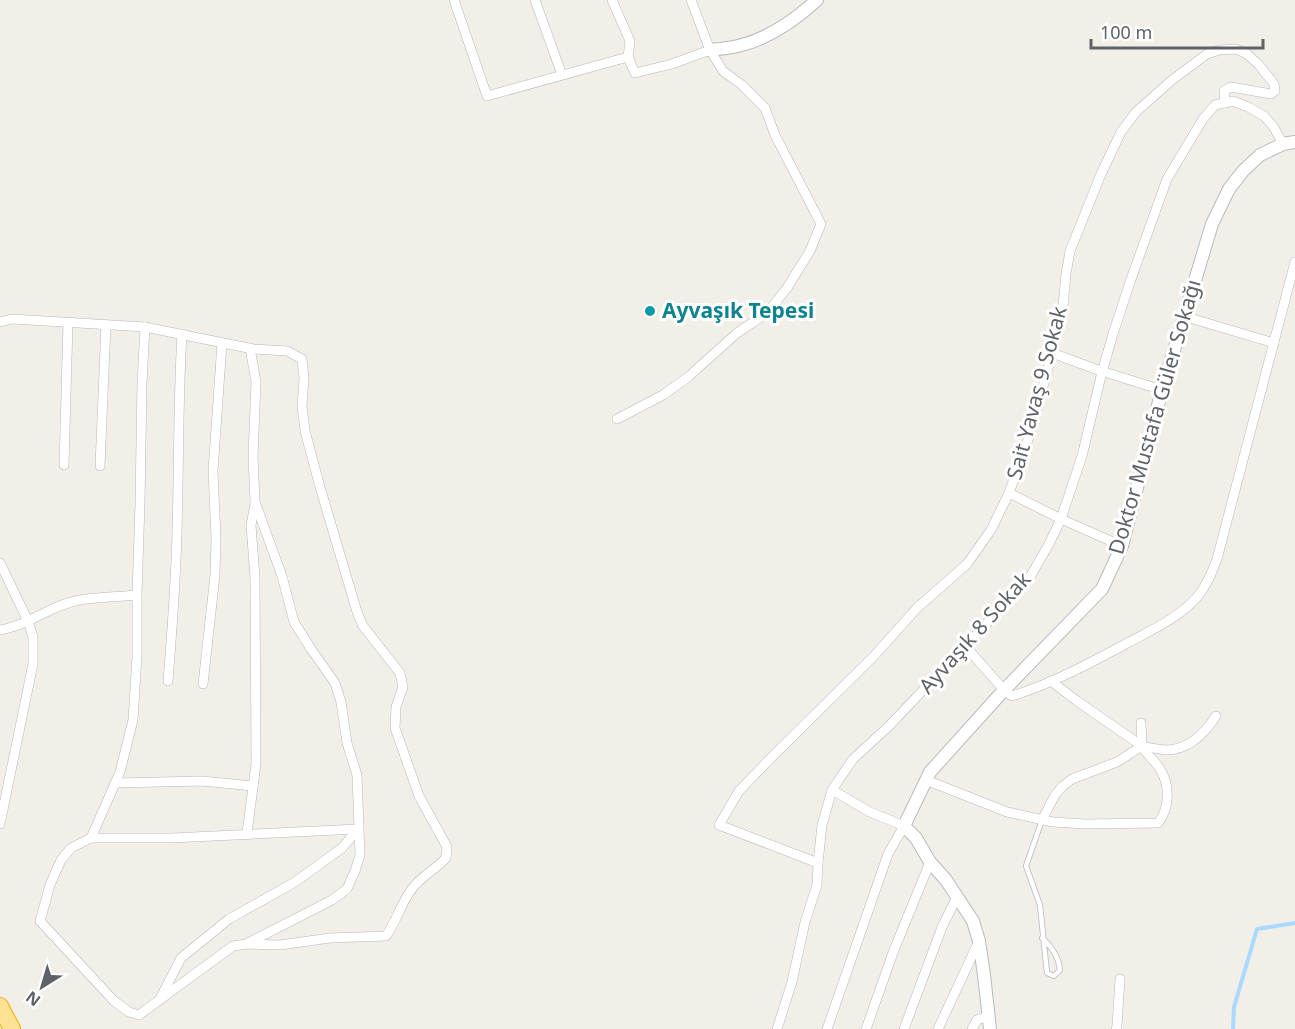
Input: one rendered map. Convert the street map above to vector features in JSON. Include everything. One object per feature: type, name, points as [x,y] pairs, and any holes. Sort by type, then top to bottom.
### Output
[{"type":"highway","points":[[0,1006],[12,1029]]},
{"type":"street","points":[[454,0],[487,96],[628,57]]},
{"type":"street","points":[[535,0],[562,75]]},
{"type":"street","points":[[612,0],[630,41],[628,57],[635,73],[672,64],[710,50],[739,46],[756,40],[800,15],[817,0]]},
{"type":"street","points":[[617,419],[663,395],[688,377],[737,333],[767,313],[787,288],[810,250],[821,224],[775,135],[765,108],[742,85],[723,71],[710,50],[691,0]]},
{"type":"street","name":"Sait Yavaş 9 Sokak","points":[[818,863],[719,825],[739,791],[874,656],[917,608],[968,564],[991,530],[1009,493],[1030,434],[1062,317],[1070,251],[1101,174],[1121,132],[1136,112],[1172,80],[1208,54],[1220,50],[1236,49],[1247,54],[1259,65],[1274,84],[1275,91],[1271,93],[1232,87],[1224,91],[1226,103]]},
{"type":"street","points":[[1226,103],[1233,101],[1264,116],[1289,143]]},
{"type":"street","name":"Ayvaşık 8 Sokak","points":[[777,1029],[792,982],[817,885],[822,825],[832,790],[853,759],[888,727],[966,647],[1030,577],[1049,544],[1061,519],[1082,456],[1102,372],[1130,282],[1167,179],[1203,119],[1215,105],[1226,103]]},
{"type":"street","name":"Doktor Mustafa Güler Sokağı","points":[[827,1029],[888,854],[930,772],[1004,690],[1102,589],[1122,546],[1162,390],[1212,224],[1229,189],[1243,171],[1260,155],[1289,143]]},
{"type":"street","points":[[966,647],[1012,696],[1086,666],[1166,622],[1198,596],[1211,577],[1217,559],[1295,262]]},
{"type":"street","points":[[1183,316],[1274,343]]},
{"type":"street","points":[[0,322],[12,319],[145,327],[250,348],[287,351],[302,359],[304,378],[302,406],[305,431],[320,488],[363,626],[400,673],[403,687],[396,707],[395,728],[419,796],[447,847],[447,858],[423,876],[411,890],[386,936],[280,945],[233,946],[139,1015],[129,1012],[114,1001],[40,921],[50,885],[61,860],[71,848],[91,838],[172,838],[358,829]]},
{"type":"street","points":[[64,465],[68,323]]},
{"type":"street","points":[[100,466],[106,325]]},
{"type":"street","points":[[91,838],[120,772],[133,720],[137,656],[136,595],[145,327]]},
{"type":"street","points":[[168,681],[175,601],[182,334]]},
{"type":"street","points":[[203,684],[215,575],[213,471],[222,343]]},
{"type":"street","points":[[247,833],[256,764],[255,589],[252,525],[255,502],[253,456],[256,382],[250,348]]},
{"type":"street","points":[[1052,353],[1102,372],[1162,390]]},
{"type":"street","points":[[1009,493],[1122,546]]},
{"type":"street","points":[[247,944],[332,900],[347,889],[360,855],[357,776],[347,743],[341,702],[334,683],[294,622],[282,576],[255,502]]},
{"type":"street","points":[[0,563],[28,621],[33,638],[33,664],[0,824]]},
{"type":"street","points":[[0,630],[75,601],[136,595]]},
{"type":"street","points":[[1052,681],[1142,747],[1167,750],[1179,748],[1200,737],[1216,716]]},
{"type":"street","points":[[926,780],[1008,812],[1042,820],[1085,824],[1158,823],[1166,808],[1166,782],[1160,768],[1144,752],[1141,723]]},
{"type":"street","points":[[1042,820],[1055,795],[1063,786],[1072,780],[1118,762],[1142,747]]},
{"type":"street","points":[[115,783],[202,781],[253,786]]},
{"type":"street","points":[[832,790],[870,812],[904,825],[916,838],[930,862],[946,880],[974,921],[979,941],[990,1029]]},
{"type":"street","points":[[159,1001],[181,958],[229,919],[295,882],[342,848],[358,829]]},
{"type":"street","points":[[866,1029],[894,950],[930,862]]},
{"type":"street","points":[[904,1029],[942,927],[957,897]]},
{"type":"street","points":[[938,1029],[979,941]]},
{"type":"street","points":[[1116,1029],[1120,979]]},
{"type":"street","points":[[972,1029],[977,1020],[988,1016]]},
{"type":"lane","points":[[1042,820],[1026,866],[1040,904],[1042,938],[1047,973],[1054,976],[1060,970],[1059,960],[1050,945],[1042,938]]},
{"type":"waterway","points":[[1233,1029],[1234,1007],[1257,929],[1295,923]]},
{"type":"place","name":"Ayvaşık Tepesi","points":[[650,311]]}]
